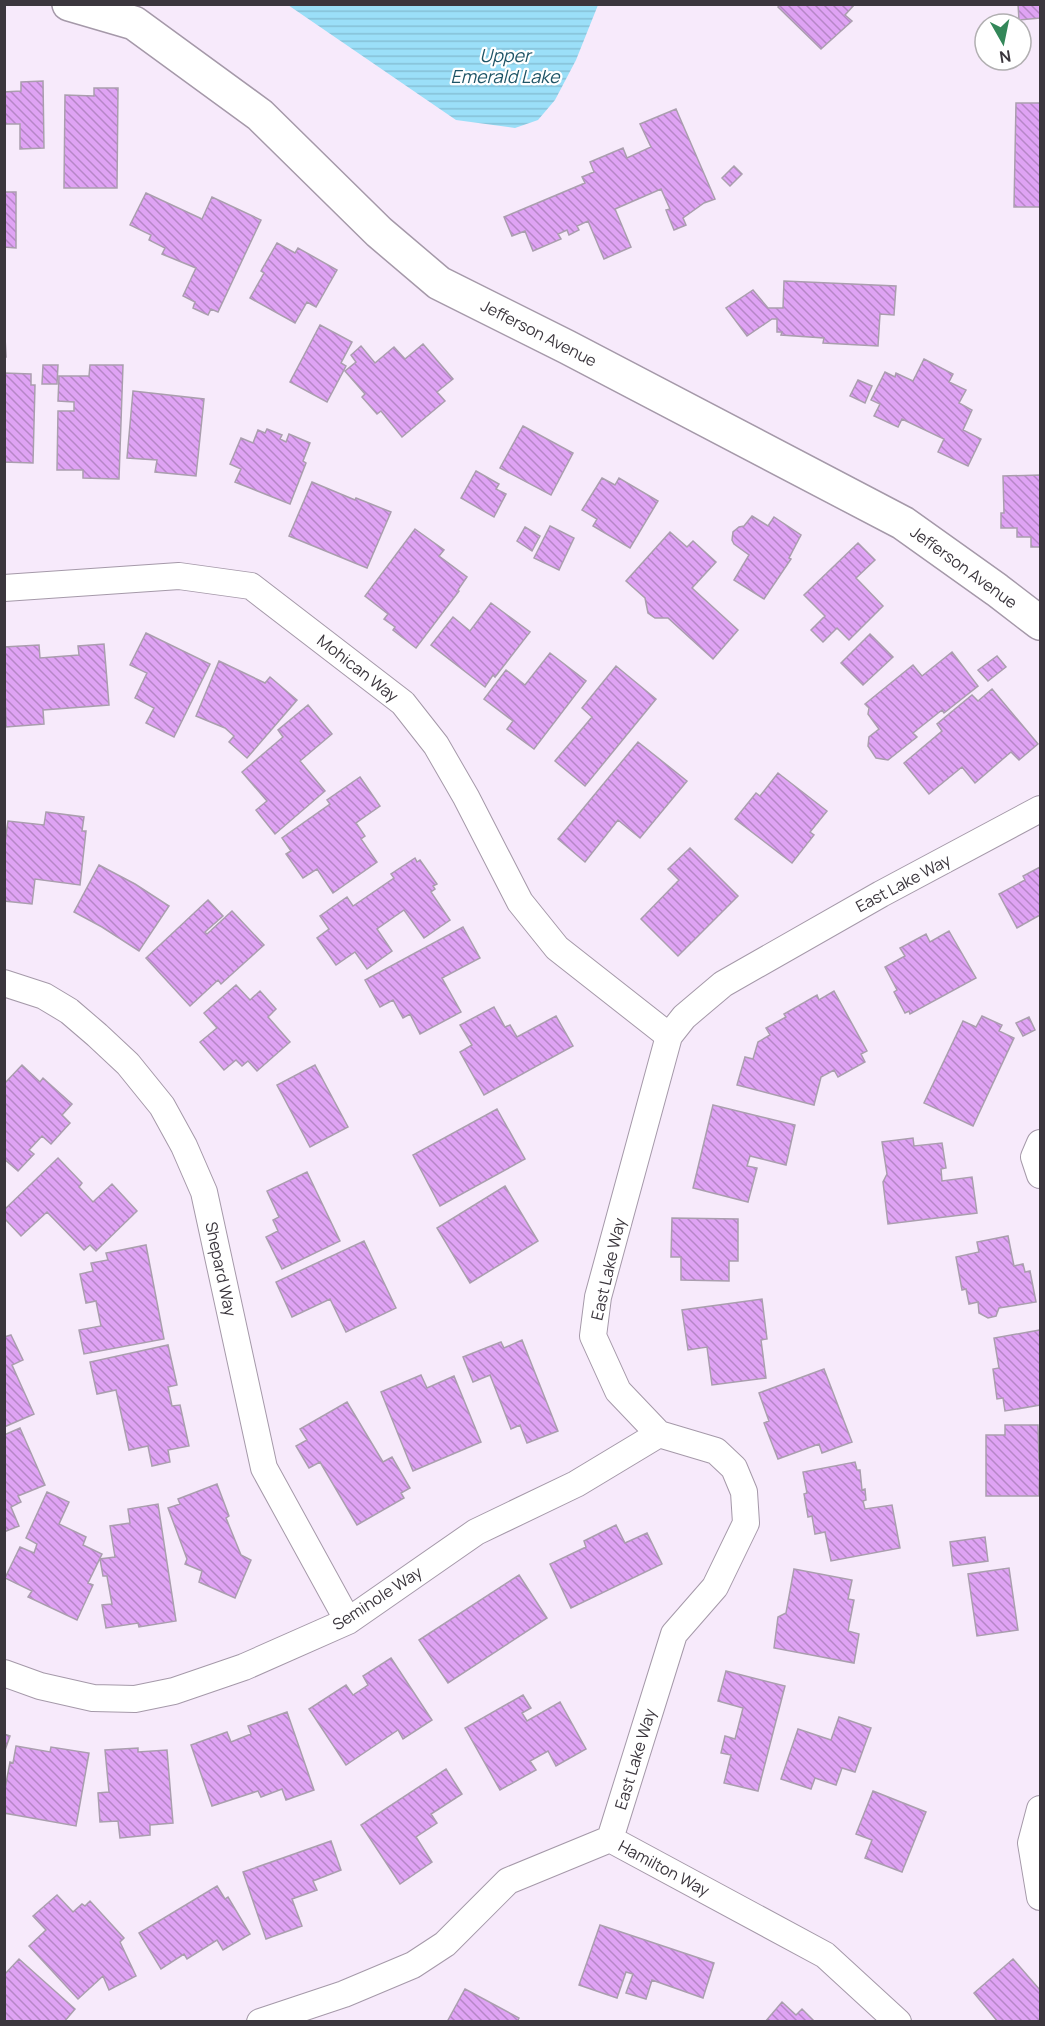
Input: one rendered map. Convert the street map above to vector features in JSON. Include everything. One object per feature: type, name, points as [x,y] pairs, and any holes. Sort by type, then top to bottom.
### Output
[{"type":"street","name":"Jefferson Avenue","points":[[69,4],[134,23],[260,115],[379,232],[439,283],[578,352],[903,523],[1041,623]]},
{"type":"street","name":"Mohican Way","points":[[4,588],[179,576],[251,586],[403,703],[436,744],[520,902],[557,948],[669,1036]]},
{"type":"street","name":"East Lake Way","points":[[610,1839],[674,1634],[715,1587],[746,1524],[744,1492],[734,1468],[716,1451],[659,1434],[618,1391],[593,1336],[598,1297],[669,1036],[684,1017],[723,984],[881,894],[1041,809]]},
{"type":"street","name":"Shepard Way","points":[[4,984],[44,996],[69,1011],[97,1035],[128,1064],[162,1106],[184,1146],[204,1192],[264,1468],[348,1621]]},
{"type":"street","points":[[1041,1143],[1034,1157],[1041,1175]]},
{"type":"street","name":"Seminole Way","points":[[4,1673],[40,1686],[93,1698],[135,1699],[174,1691],[244,1667],[348,1621],[476,1532],[576,1484],[659,1434]]},
{"type":"street","points":[[1041,1809],[1031,1843],[1041,1897]]},
{"type":"street","name":"Hamilton Way","points":[[260,2022],[344,1994],[413,1965],[445,1944],[508,1881],[610,1839],[825,1955],[898,2022]]},
{"type":"water","name":"Upper Emerald Lake","points":[[288,5],[598,5],[576,60],[555,100],[538,120],[515,128],[456,120]]},
{"type":"building","points":[[781,4],[855,4],[845,15],[852,21],[821,49],[778,7]]},
{"type":"building","points":[[1018,4],[1040,4],[1040,18],[1033,19],[1033,12],[1018,12]]},
{"type":"building","points":[[43,81],[44,148],[20,149],[20,124],[4,124],[4,92],[21,91],[21,82]]},
{"type":"building","points":[[94,88],[118,88],[117,188],[64,188],[65,95],[94,96]]},
{"type":"building","points":[[1016,103],[1040,103],[1040,207],[1014,207]]},
{"type":"building","points":[[676,109],[715,199],[704,203],[683,218],[686,225],[674,230],[666,210],[670,209],[661,189],[615,209],[631,247],[604,259],[588,221],[577,226],[579,230],[569,235],[567,230],[558,234],[561,239],[533,251],[525,231],[512,236],[504,217],[585,183],[582,177],[594,172],[590,162],[623,148],[627,158],[651,147],[640,124]]},
{"type":"building","points":[[734,166],[742,174],[730,186],[722,178]]},
{"type":"building","points":[[4,192],[16,192],[16,248],[4,247]]},
{"type":"building","points":[[146,193],[202,219],[212,197],[261,220],[218,312],[211,309],[208,315],[193,308],[195,302],[183,296],[196,268],[162,254],[165,248],[149,240],[151,235],[130,225]]},
{"type":"building","points":[[277,243],[295,253],[298,248],[337,270],[316,307],[307,302],[295,323],[250,298],[264,273],[261,271]]},
{"type":"building","points":[[784,281],[896,286],[894,315],[880,314],[878,346],[823,343],[824,338],[781,335],[782,332],[777,332],[777,319],[772,319],[747,336],[726,308],[753,290],[768,308],[783,308]]},
{"type":"building","points":[[4,316],[6,357],[4,357]]},
{"type":"building","points":[[320,325],[352,342],[341,363],[346,366],[327,402],[290,382]]},
{"type":"building","points":[[423,344],[453,379],[437,392],[445,401],[402,437],[381,411],[377,414],[362,397],[365,394],[345,371],[356,362],[351,355],[361,346],[375,363],[394,347],[405,359]]},
{"type":"building","points":[[924,359],[953,374],[949,382],[966,390],[959,403],[972,410],[963,430],[981,439],[968,466],[938,452],[944,439],[902,419],[898,427],[874,416],[880,404],[871,400],[885,372],[895,377],[896,373],[913,381]]},
{"type":"building","points":[[43,365],[58,365],[57,384],[42,384]]},
{"type":"building","points":[[90,365],[123,365],[119,479],[83,478],[83,470],[57,470],[58,411],[74,411],[74,402],[58,401],[59,376],[89,376]]},
{"type":"building","points":[[4,373],[31,374],[31,385],[35,385],[33,463],[4,462]]},
{"type":"building","points":[[858,380],[872,386],[865,403],[850,396]]},
{"type":"building","points":[[133,391],[204,399],[196,476],[155,472],[157,460],[127,458]]},
{"type":"building","points":[[523,426],[573,453],[551,495],[500,468]]},
{"type":"building","points":[[267,429],[282,435],[280,439],[286,442],[289,434],[310,443],[303,461],[306,463],[290,504],[235,482],[241,469],[230,464],[241,438],[253,443],[258,430],[265,433]]},
{"type":"building","points":[[476,471],[499,484],[496,489],[506,494],[494,517],[461,498]]},
{"type":"building","points":[[1040,475],[1040,547],[1031,547],[1031,537],[1017,537],[1017,528],[1001,528],[1001,513],[1004,513],[1003,476]]},
{"type":"building","points":[[602,478],[615,485],[619,478],[658,501],[630,548],[593,526],[597,519],[582,510]]},
{"type":"building","points":[[312,482],[391,512],[367,568],[289,536]]},
{"type":"building","points":[[752,516],[768,526],[774,517],[801,535],[789,558],[791,559],[764,599],[734,580],[749,555],[734,544],[733,532],[744,526]]},
{"type":"building","points":[[550,526],[574,538],[559,570],[534,558]]},
{"type":"building","points":[[525,527],[540,536],[532,551],[517,541]]},
{"type":"building","points":[[415,529],[444,550],[439,556],[467,577],[416,648],[393,630],[395,627],[384,619],[388,614],[365,596]]},
{"type":"building","points":[[670,532],[687,547],[693,541],[716,562],[692,588],[738,630],[713,659],[668,618],[655,618],[648,613],[645,598],[626,581]]},
{"type":"building","points":[[858,543],[875,560],[856,578],[883,606],[849,640],[837,628],[823,642],[811,630],[825,616],[804,595]]},
{"type":"building","points":[[491,603],[530,632],[485,687],[431,645],[453,617],[470,631]]},
{"type":"building","points":[[146,633],[210,664],[174,737],[146,723],[154,708],[135,698],[147,673],[130,665]]},
{"type":"building","points":[[870,634],[893,657],[863,685],[841,663]]},
{"type":"building","points":[[104,644],[109,705],[43,710],[44,724],[6,727],[4,647],[39,645],[40,658],[79,655],[78,646]]},
{"type":"building","points":[[952,652],[978,686],[944,713],[942,710],[913,733],[917,737],[888,760],[876,758],[868,746],[869,737],[879,729],[868,714],[869,708],[865,704],[913,665],[922,676]]},
{"type":"building","points":[[550,653],[586,681],[534,749],[507,729],[513,721],[484,699],[506,670],[525,685]]},
{"type":"building","points":[[997,656],[1006,667],[988,681],[978,670]]},
{"type":"building","points":[[219,661],[265,683],[270,677],[297,700],[247,758],[229,742],[234,736],[225,728],[196,716]]},
{"type":"building","points":[[616,666],[656,699],[585,786],[555,761],[592,717],[582,708]]},
{"type":"building","points":[[992,689],[1038,744],[1019,760],[1011,752],[975,783],[962,767],[929,794],[904,763],[942,731],[937,724],[972,695],[978,701]]},
{"type":"building","points":[[308,705],[332,734],[300,761],[325,791],[275,834],[256,810],[267,801],[242,772],[283,737],[278,730]]},
{"type":"building","points":[[638,742],[687,781],[640,838],[618,820],[585,862],[558,839]]},
{"type":"building","points":[[778,773],[827,811],[810,832],[814,835],[792,863],[735,819],[756,793],[760,796]]},
{"type":"building","points":[[360,777],[380,806],[356,823],[365,836],[361,839],[377,862],[333,893],[317,869],[303,878],[286,854],[291,851],[282,838],[330,804],[327,800]]},
{"type":"building","points":[[46,812],[84,817],[82,831],[86,831],[80,885],[35,879],[32,904],[4,901],[4,850],[8,821],[44,825]]},
{"type":"building","points":[[690,848],[738,896],[678,956],[641,919],[679,880],[668,869]]},
{"type":"building","points":[[415,858],[417,862],[420,860],[437,884],[433,886],[435,889],[431,892],[450,920],[424,938],[404,910],[377,929],[392,951],[367,969],[355,952],[336,965],[317,938],[329,929],[320,916],[347,897],[353,906],[394,878],[391,874]]},
{"type":"building","points":[[99,865],[169,906],[139,951],[74,912]]},
{"type":"building","points":[[1040,867],[1040,915],[1017,928],[999,894],[1025,880],[1023,876]]},
{"type":"building","points":[[208,900],[223,916],[205,932],[207,934],[232,911],[264,945],[221,984],[218,980],[190,1006],[146,958]]},
{"type":"building","points":[[463,927],[480,958],[442,978],[461,1012],[420,1034],[410,1014],[403,1018],[393,1000],[380,1007],[365,980]]},
{"type":"building","points":[[949,931],[976,978],[910,1014],[909,1011],[905,1013],[894,992],[897,990],[885,967],[905,956],[900,948],[926,934],[930,942]]},
{"type":"building","points":[[236,985],[250,1000],[260,991],[276,1009],[268,1017],[290,1042],[257,1071],[248,1061],[242,1066],[236,1060],[224,1070],[200,1042],[217,1028],[204,1013]]},
{"type":"building","points":[[834,991],[867,1051],[861,1054],[865,1062],[838,1077],[834,1070],[821,1077],[814,1105],[737,1085],[745,1057],[753,1059],[758,1042],[770,1035],[766,1028],[786,1017],[784,1014],[817,995],[819,1000]]},
{"type":"building","points":[[494,1007],[505,1027],[510,1025],[517,1037],[556,1016],[573,1046],[484,1095],[460,1052],[472,1045],[460,1025]]},
{"type":"building","points":[[982,1016],[1002,1025],[999,1031],[1014,1038],[973,1126],[924,1103],[963,1021],[976,1027]]},
{"type":"building","points":[[1029,1017],[1035,1030],[1023,1036],[1016,1023]]},
{"type":"building","points":[[22,1065],[40,1082],[43,1078],[72,1104],[62,1115],[70,1123],[51,1144],[42,1136],[29,1150],[34,1154],[18,1171],[4,1159],[4,1084]]},
{"type":"building","points":[[315,1065],[348,1127],[310,1147],[277,1085]]},
{"type":"building","points":[[713,1105],[795,1125],[786,1165],[750,1156],[747,1166],[757,1168],[748,1202],[693,1188]]},
{"type":"building","points":[[497,1109],[525,1159],[440,1206],[413,1155]]},
{"type":"building","points":[[913,1138],[914,1146],[942,1143],[946,1168],[941,1169],[942,1181],[972,1177],[977,1213],[888,1224],[883,1182],[887,1174],[882,1142]]},
{"type":"building","points":[[58,1158],[82,1183],[79,1187],[93,1202],[112,1184],[137,1211],[96,1251],[90,1245],[84,1250],[47,1212],[21,1236],[4,1218],[4,1210]]},
{"type":"building","points":[[307,1172],[340,1241],[282,1269],[266,1237],[278,1231],[273,1220],[279,1217],[267,1191]]},
{"type":"building","points":[[505,1186],[538,1241],[470,1283],[437,1228]]},
{"type":"building","points":[[672,1218],[738,1219],[738,1261],[729,1261],[729,1281],[681,1280],[681,1257],[671,1257]]},
{"type":"building","points":[[1008,1236],[1014,1266],[1023,1264],[1025,1272],[1030,1271],[1036,1302],[999,1308],[996,1316],[988,1318],[979,1313],[978,1302],[969,1304],[966,1289],[962,1290],[956,1257],[979,1252],[977,1242]]},
{"type":"building","points":[[364,1241],[396,1308],[346,1332],[330,1299],[292,1317],[276,1282]]},
{"type":"building","points":[[146,1245],[164,1339],[84,1354],[79,1330],[101,1326],[96,1301],[86,1303],[80,1274],[93,1271],[91,1263],[108,1260],[106,1253]]},
{"type":"building","points":[[762,1299],[767,1339],[761,1340],[766,1378],[712,1385],[707,1347],[688,1350],[682,1310]]},
{"type":"building","points":[[1040,1330],[1040,1405],[1005,1411],[1003,1398],[997,1399],[993,1369],[999,1368],[994,1338]]},
{"type":"building","points":[[11,1335],[23,1360],[12,1365],[34,1414],[4,1427],[4,1337]]},
{"type":"building","points":[[522,1340],[558,1431],[527,1443],[520,1425],[511,1429],[490,1375],[473,1382],[463,1357],[501,1342],[504,1348]]},
{"type":"building","points":[[168,1345],[177,1385],[168,1387],[172,1406],[180,1405],[189,1446],[168,1450],[170,1462],[152,1466],[148,1446],[129,1450],[116,1390],[97,1394],[90,1362]]},
{"type":"building","points":[[824,1369],[852,1442],[822,1453],[819,1444],[778,1459],[764,1423],[769,1421],[759,1393]]},
{"type":"building","points":[[421,1375],[427,1388],[454,1376],[481,1442],[413,1471],[381,1392]]},
{"type":"building","points":[[347,1402],[383,1462],[392,1457],[410,1488],[401,1493],[404,1498],[357,1525],[320,1462],[309,1468],[296,1446],[307,1440],[300,1429]]},
{"type":"building","points":[[1005,1425],[1038,1425],[1039,1496],[986,1496],[986,1435],[1005,1435]]},
{"type":"building","points":[[20,1428],[45,1485],[18,1496],[21,1502],[11,1507],[19,1526],[4,1532],[4,1435]]},
{"type":"building","points":[[855,1462],[857,1470],[860,1470],[862,1490],[865,1489],[866,1500],[863,1501],[865,1509],[892,1505],[900,1548],[831,1561],[825,1532],[815,1534],[812,1516],[808,1517],[803,1472]]},
{"type":"building","points":[[217,1484],[229,1516],[226,1518],[241,1555],[251,1560],[235,1598],[199,1582],[202,1571],[185,1564],[187,1559],[168,1508],[180,1504],[178,1499]]},
{"type":"building","points":[[47,1492],[69,1502],[59,1524],[86,1537],[83,1545],[102,1554],[88,1583],[93,1585],[77,1620],[28,1597],[32,1591],[5,1578],[20,1547],[34,1553],[37,1544],[26,1538]]},
{"type":"building","points":[[158,1504],[176,1621],[139,1627],[138,1623],[106,1628],[102,1605],[112,1604],[107,1576],[103,1576],[100,1559],[115,1557],[110,1526],[130,1523],[128,1509]]},
{"type":"building","points":[[616,1525],[625,1543],[647,1533],[662,1564],[571,1608],[550,1564],[586,1547],[584,1541]]},
{"type":"building","points":[[985,1537],[988,1561],[953,1566],[950,1542]]},
{"type":"building","points":[[1009,1568],[1018,1630],[977,1636],[968,1574]]},
{"type":"building","points":[[794,1569],[852,1580],[848,1599],[854,1600],[848,1631],[859,1634],[854,1663],[774,1648],[778,1617],[786,1613]]},
{"type":"building","points":[[519,1575],[547,1618],[448,1683],[419,1640]]},
{"type":"building","points":[[391,1658],[432,1720],[403,1739],[398,1730],[346,1765],[309,1709],[346,1685],[353,1695],[368,1685],[363,1676]]},
{"type":"building","points":[[726,1671],[785,1686],[758,1791],[724,1783],[731,1755],[721,1753],[725,1736],[735,1739],[743,1708],[718,1701]]},
{"type":"building","points":[[523,1695],[531,1708],[522,1713],[527,1721],[560,1702],[586,1749],[556,1766],[548,1751],[530,1761],[536,1770],[500,1790],[465,1728]]},
{"type":"building","points":[[287,1712],[314,1790],[286,1800],[282,1789],[261,1797],[258,1791],[212,1806],[191,1745],[227,1732],[231,1742],[251,1734],[248,1726]]},
{"type":"building","points":[[839,1717],[871,1728],[855,1772],[842,1768],[836,1785],[815,1778],[811,1789],[781,1779],[798,1729],[831,1740]]},
{"type":"building","points":[[4,1734],[10,1736],[4,1753]]},
{"type":"building","points":[[16,1746],[50,1752],[51,1747],[89,1753],[76,1826],[4,1813],[4,1794],[10,1762],[13,1763]]},
{"type":"building","points":[[138,1748],[138,1752],[167,1750],[173,1823],[150,1825],[150,1835],[120,1838],[118,1821],[100,1822],[98,1793],[109,1792],[105,1750]]},
{"type":"building","points":[[446,1769],[462,1794],[431,1814],[437,1823],[416,1837],[432,1862],[400,1884],[361,1825]]},
{"type":"building","points":[[873,1791],[926,1812],[902,1872],[865,1858],[872,1840],[856,1834]]},
{"type":"building","points":[[331,1841],[341,1870],[313,1881],[317,1890],[292,1899],[302,1926],[266,1939],[243,1872]]},
{"type":"building","points":[[217,1886],[225,1899],[228,1897],[250,1934],[223,1950],[217,1940],[187,1959],[184,1954],[161,1969],[139,1933]]},
{"type":"building","points":[[57,1895],[73,1912],[82,1904],[85,1906],[90,1901],[124,1938],[120,1942],[136,1976],[109,1990],[103,1976],[78,1999],[29,1946],[46,1930],[33,1916]]},
{"type":"building","points":[[600,1925],[714,1963],[703,1998],[652,1980],[646,1999],[626,1993],[633,1974],[626,1972],[617,1998],[579,1985]]},
{"type":"building","points":[[19,1959],[75,2009],[64,2022],[4,2022],[4,1975]]},
{"type":"building","points":[[1013,1959],[1040,1990],[1040,2022],[998,2022],[974,1993]]},
{"type":"building","points":[[465,1989],[519,2018],[517,2022],[447,2022]]},
{"type":"building","points":[[782,2002],[796,2015],[802,2009],[815,2022],[765,2022]]}]
